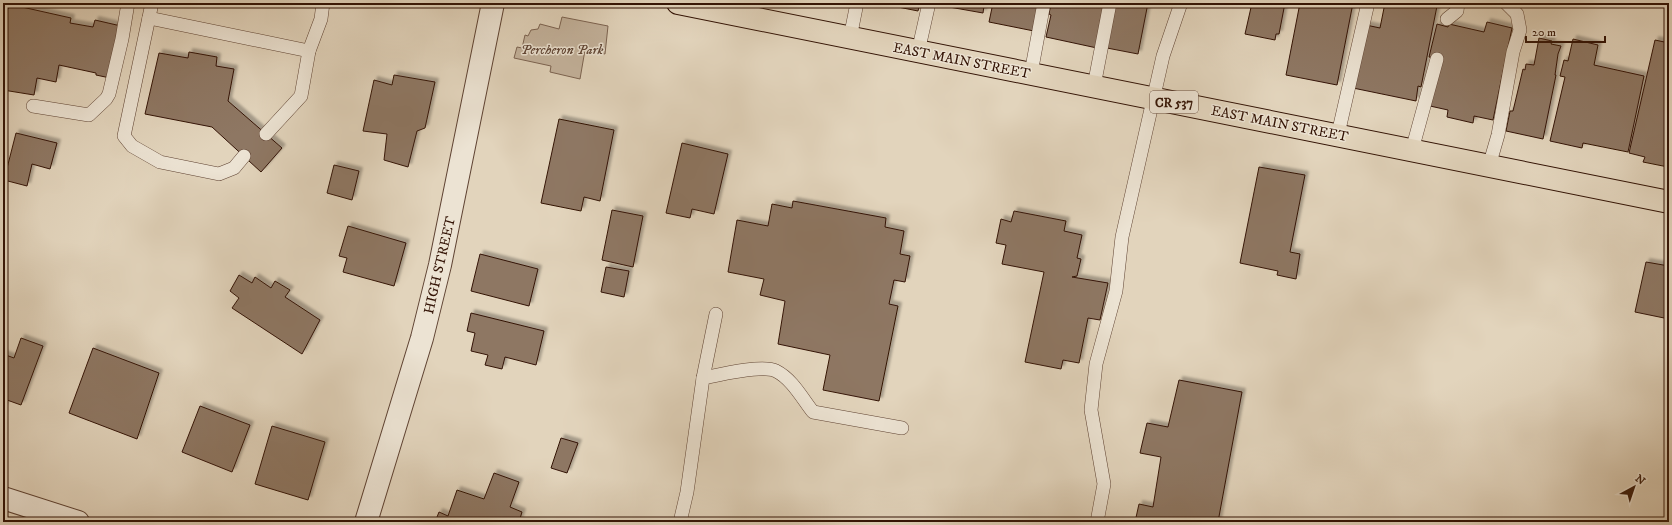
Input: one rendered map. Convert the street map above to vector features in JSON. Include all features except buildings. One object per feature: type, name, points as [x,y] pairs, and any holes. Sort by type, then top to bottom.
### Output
[{"type":"main road","name":"EAST MAIN STREET","points":[[678,3],[918,52],[1154,97],[1669,202]]},
{"type":"street","name":"HIGH STREET","points":[[366,522],[422,338],[435,287],[493,3]]},
{"type":"street","points":[[3,498],[78,522]]},
{"type":"lane","points":[[33,106],[89,115],[106,99],[122,39],[128,3]]},
{"type":"lane","points":[[152,3],[124,136],[132,146],[160,162],[219,174],[234,168],[244,156]]},
{"type":"lane","points":[[266,134],[301,96],[309,51],[321,19],[323,3]]},
{"type":"lane","points":[[850,38],[857,3]]},
{"type":"lane","points":[[918,52],[929,3]]},
{"type":"lane","points":[[1031,73],[1044,3]]},
{"type":"lane","points":[[1094,86],[1110,3]]},
{"type":"lane","points":[[1097,522],[1104,484],[1091,410],[1096,364],[1116,291],[1122,237],[1163,56],[1181,3]]},
{"type":"lane","points":[[1338,134],[1368,3]]},
{"type":"lane","points":[[1447,19],[1456,11],[1458,3]]},
{"type":"lane","points":[[1489,166],[1498,135],[1513,52],[1520,30],[1518,14],[1506,3]]},
{"type":"lane","points":[[149,18],[309,51]]},
{"type":"lane","points":[[1412,150],[1437,59]]},
{"type":"lane","points":[[680,522],[687,492],[703,378],[716,314]]},
{"type":"lane","points":[[703,378],[736,370],[775,370],[788,380],[813,412],[902,428]]},
{"type":"green space","name":"Percheron Park","points":[[562,17],[608,26],[605,54],[585,50],[580,79],[550,72],[551,66],[514,58],[517,47],[522,48],[525,35],[528,36],[531,30],[538,29],[540,24],[559,29]]}]
